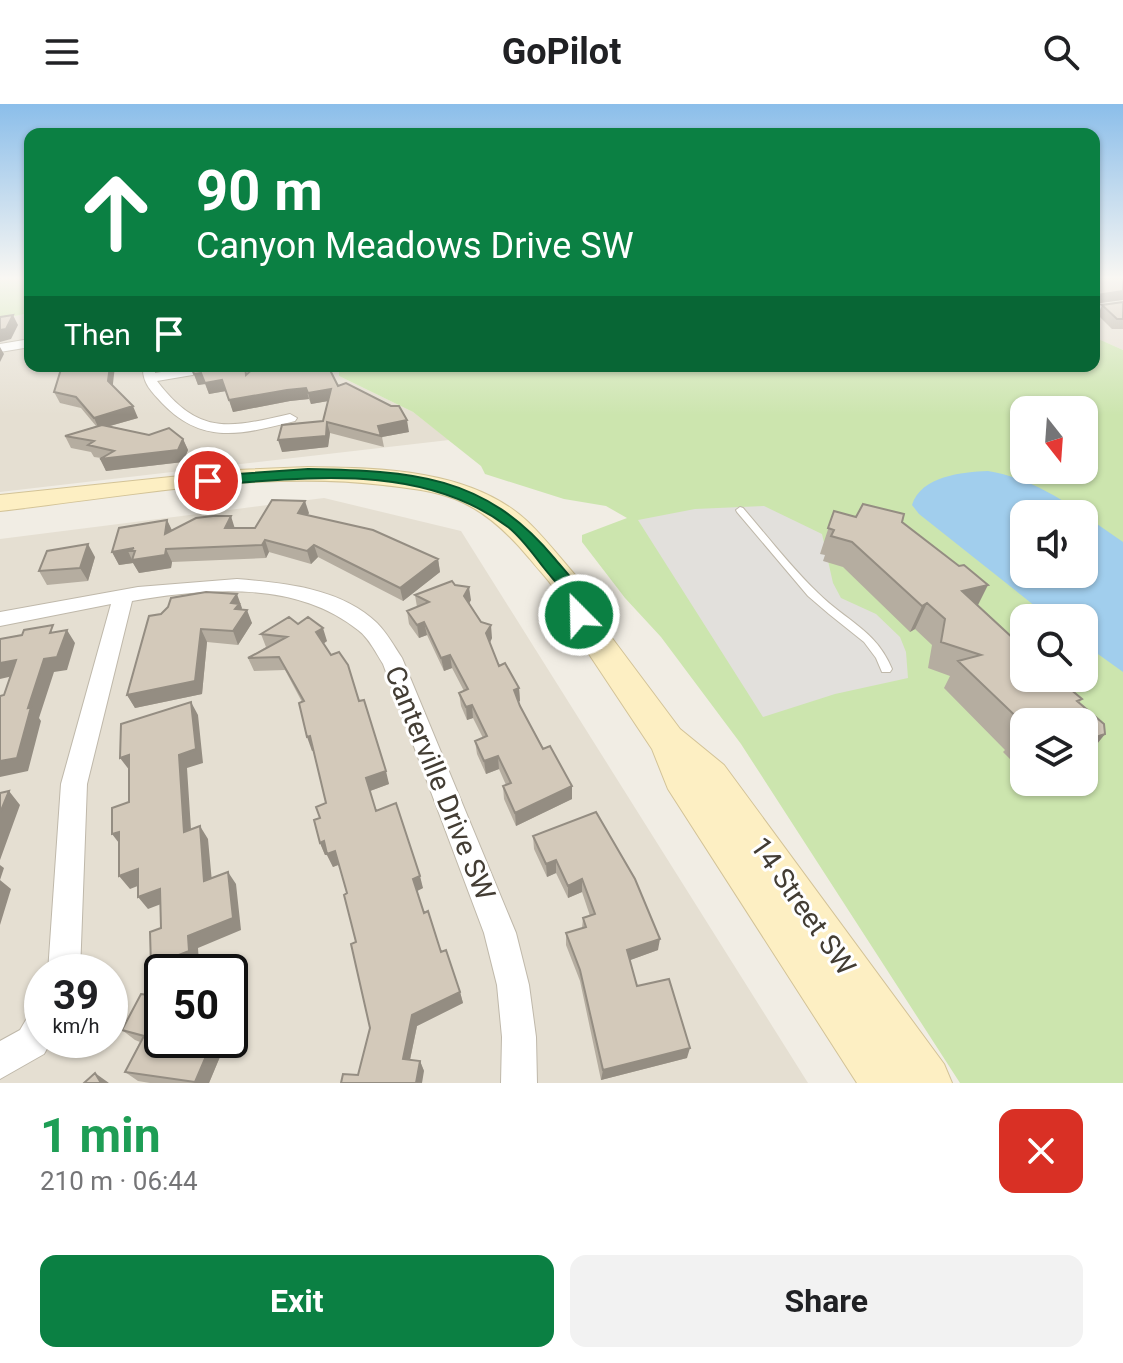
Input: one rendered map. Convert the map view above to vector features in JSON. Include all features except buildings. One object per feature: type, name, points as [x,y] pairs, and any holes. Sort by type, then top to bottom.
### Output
[{"type":"main road","points":[[0,503],[237,477],[308,474],[393,477],[446,487],[458,498]]},
{"type":"main road","points":[[0,520],[211,495],[340,485],[404,489],[458,498]]},
{"type":"main road","name":"14 Street SW","points":[[458,498],[497,529],[530,566],[558,607],[579,615],[667,740],[682,777],[799,946],[888,1083]]},
{"type":"main road","name":"14 Street SW","points":[[667,740],[710,777],[925,1083]]},
{"type":"street","points":[[0,348],[24,344]]},
{"type":"street","points":[[149,372],[158,391],[200,426],[236,427],[290,418]]},
{"type":"street","name":"Canterville Drive SW","points":[[0,619],[194,586],[258,586],[294,591],[333,604],[369,626],[394,664],[500,933],[513,985],[518,1024],[519,1083]]},
{"type":"street","points":[[65,954],[74,784],[123,598]]},
{"type":"street","points":[[0,1061],[24,1047]]},
{"type":"lane","points":[[740,510],[823,604],[874,643],[886,669]]},
{"type":"shaded area","points":[[0,324],[24,324],[24,372],[339,372],[339,376],[413,412],[449,440],[0,492]]},
{"type":"shaded area","points":[[1100,324],[1123,324],[1123,350],[1100,340]]},
{"type":"shaded area","points":[[324,498],[461,531],[808,1083],[0,1083],[0,539]]},
{"type":"shaded area","points":[[764,506],[822,534],[833,583],[841,598],[876,614],[900,637],[906,652],[908,678],[835,694],[763,717],[638,520],[695,509]]},
{"type":"green space","points":[[1100,340],[1123,350],[1123,1083],[960,1083],[741,744],[661,637],[625,598],[582,542],[582,535],[627,518],[606,506],[564,499],[485,474],[481,466],[413,412],[339,376],[339,372],[1100,372]]},
{"type":"water","points":[[988,471],[1010,476],[1010,484],[1030,484],[1062,500],[1010,500],[1010,586],[919,514],[912,505],[917,495],[933,482]]},
{"type":"water","points":[[1098,525],[1123,542],[1123,672],[1098,654],[1098,604],[1032,604],[1012,588],[1098,588]]},
{"type":"route","points":[[208,481],[308,474],[362,475],[423,482],[466,494],[516,525],[535,545],[578,598],[579,615]]}]
